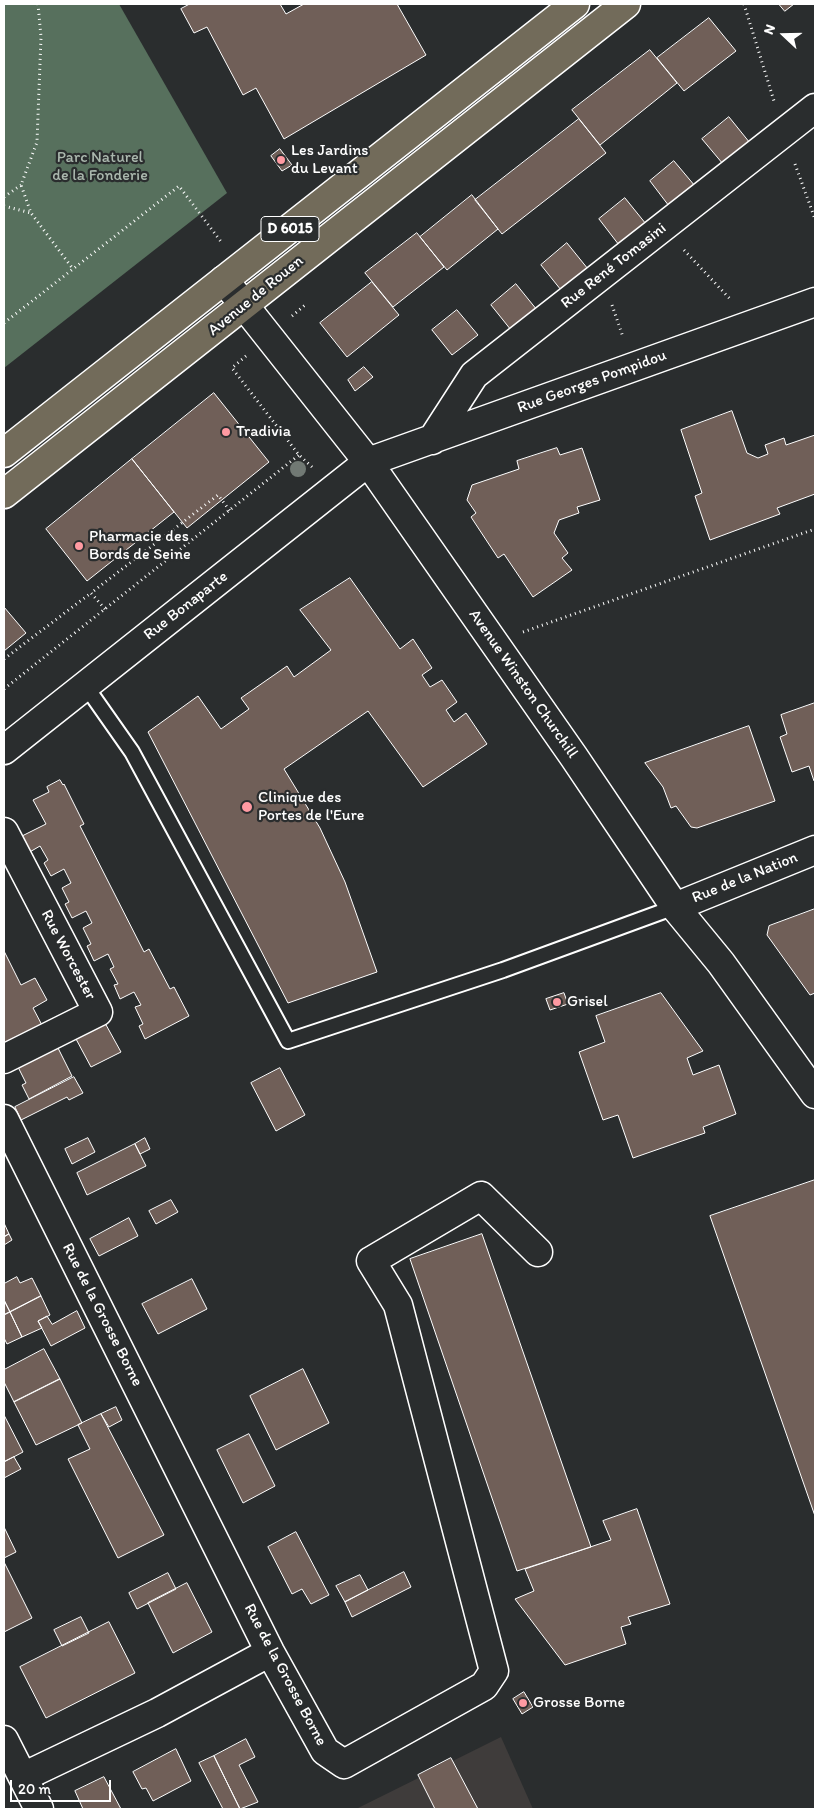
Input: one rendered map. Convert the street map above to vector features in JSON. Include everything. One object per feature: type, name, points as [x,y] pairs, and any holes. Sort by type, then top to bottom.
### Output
[{"type":"main road","name":"Avenue de Rouen","points":[[4,453],[575,4]]},
{"type":"main road","points":[[581,4],[596,28]]},
{"type":"main road","name":"Avenue de Rouen","points":[[4,494],[626,4]]},
{"type":"street","name":"Rue René Tomasini","points":[[432,440],[474,374],[787,142],[815,108]]},
{"type":"street","name":"Avenue Winston Churchill","points":[[224,280],[368,462],[676,907],[721,963],[815,1094]]},
{"type":"street","name":"Rue Georges Pompidou","points":[[368,462],[815,302]]},
{"type":"street","name":"Rue Bonaparte","points":[[4,750],[368,462]]},
{"type":"street","name":"Rue Worcester","points":[[4,832],[98,1012],[4,1059]]},
{"type":"street","name":"Rue de la Nation","points":[[676,907],[815,850]]},
{"type":"street","name":"Rue de la Grosse Borne","points":[[4,1119],[270,1652],[326,1751],[344,1764],[484,1686],[494,1671],[398,1305],[371,1261],[481,1196],[538,1252]]},
{"type":"street","points":[[22,1777],[157,1713],[270,1652]]},
{"type":"street","points":[[4,1740],[39,1809]]},
{"type":"lane","points":[[85,685],[132,752],[288,1041],[503,970],[676,907]]},
{"type":"path","points":[[4,198],[21,185],[37,142],[41,37],[38,4]]},
{"type":"path","points":[[744,4],[787,142],[815,219]]},
{"type":"path","points":[[21,185],[31,214],[73,269]]},
{"type":"path","points":[[4,323],[180,186],[224,245]]},
{"type":"path","points":[[4,206],[31,214]]},
{"type":"path","points":[[677,244],[731,301]]},
{"type":"path","points":[[608,297],[622,333]]},
{"type":"path","points":[[4,689],[299,455]]},
{"type":"path","points":[[4,659],[218,495],[230,511]]},
{"type":"path","points":[[491,638],[520,633],[815,530]]},
{"type":"path","points":[[91,593],[105,610]]},
{"type":"shaded area","points":[[501,1737],[533,1809],[356,1809]]},
{"type":"green space","name":"Parc Naturel de la Fonderie","points":[[4,4],[119,4],[227,193],[4,368]]},
{"type":"building","points":[[190,4],[280,4],[286,14],[304,4],[397,4],[426,55],[284,139],[256,88],[243,95],[207,27],[194,33],[181,9]]},
{"type":"building","points":[[779,4],[794,4],[785,11]]},
{"type":"building","points":[[709,18],[736,51],[684,91],[657,58]]},
{"type":"building","points":[[650,50],[677,83],[600,145],[572,110]]},
{"type":"building","points":[[729,117],[750,143],[723,164],[702,139]]},
{"type":"building","points":[[579,119],[606,153],[502,234],[475,200]]},
{"type":"building","name":"Les Jardins du Levant","points":[[280,149],[292,165],[282,171],[271,156]]},
{"type":"building","points":[[674,161],[695,186],[669,206],[650,181]]},
{"type":"building","points":[[472,195],[498,229],[447,270],[420,237]]},
{"type":"building","points":[[625,198],[646,224],[619,245],[599,219]]},
{"type":"building","points":[[417,233],[444,267],[393,307],[365,273]]},
{"type":"building","points":[[567,243],[588,269],[561,290],[541,265]]},
{"type":"building","points":[[372,282],[399,315],[347,357],[320,323]]},
{"type":"building","points":[[516,284],[537,310],[511,330],[491,305]]},
{"type":"building","points":[[457,310],[478,335],[452,355],[432,330]]},
{"type":"building","points":[[364,367],[373,377],[355,391],[348,380]]},
{"type":"building","points":[[214,393],[269,462],[187,528],[132,459]]},
{"type":"building","points":[[732,411],[747,453],[758,458],[768,454],[765,445],[784,438],[786,445],[815,435],[815,494],[777,508],[780,514],[710,540],[695,496],[702,493],[681,430]]},
{"type":"building","points":[[557,448],[560,455],[582,448],[600,500],[577,507],[579,513],[559,520],[554,533],[568,553],[562,558],[572,570],[533,597],[504,554],[498,558],[471,517],[476,513],[467,500],[472,485],[519,469],[517,461]]},
{"type":"building","points":[[132,459],[174,512],[87,581],[46,529]]},
{"type":"building","name":"Clinique des Portes de l'Eure","points":[[350,578],[400,649],[413,639],[432,668],[422,675],[430,687],[442,680],[457,702],[446,710],[454,722],[466,713],[487,744],[423,787],[368,711],[284,769],[320,828],[345,882],[377,972],[288,1003],[148,732],[198,696],[221,729],[249,709],[241,698],[287,666],[294,677],[331,650],[300,610]]},
{"type":"building","points":[[4,607],[26,633],[4,651]]},
{"type":"building","points":[[815,703],[814,781],[809,766],[792,772],[780,737],[787,734],[781,715]]},
{"type":"building","points":[[749,726],[775,801],[697,828],[691,827],[676,806],[671,808],[663,787],[645,763]]},
{"type":"building","points":[[60,780],[64,784],[84,824],[80,826],[144,952],[149,949],[170,989],[174,987],[189,1016],[145,1039],[139,1026],[143,1024],[135,1007],[141,1005],[134,992],[120,999],[114,985],[118,984],[110,969],[114,967],[108,954],[94,961],[87,946],[91,944],[83,928],[92,923],[86,911],[72,918],[65,904],[69,902],[62,888],[71,883],[64,869],[51,876],[44,863],[48,860],[40,846],[28,853],[20,837],[46,824],[33,800],[49,792],[47,787]]},
{"type":"building","points":[[815,909],[815,993],[810,995],[767,935],[769,926]]},
{"type":"building","points":[[4,951],[21,985],[35,978],[47,1000],[33,1008],[43,1027],[4,1047]]},
{"type":"building","name":"Grisel","points":[[564,993],[568,1004],[550,1010],[546,999]]},
{"type":"building","points":[[661,993],[703,1051],[687,1058],[693,1075],[719,1065],[736,1114],[703,1127],[705,1133],[633,1158],[618,1115],[603,1120],[579,1052],[605,1042],[596,1016]]},
{"type":"building","points":[[105,1023],[121,1052],[91,1067],[76,1039]]},
{"type":"building","points":[[57,1046],[72,1076],[29,1099],[22,1085],[26,1083],[18,1067]]},
{"type":"building","points":[[280,1068],[305,1115],[276,1131],[251,1083]]},
{"type":"building","points":[[74,1077],[83,1093],[69,1100],[67,1097],[21,1120],[15,1107]]},
{"type":"building","points":[[88,1138],[95,1152],[72,1164],[65,1149]]},
{"type":"building","points":[[145,1138],[150,1149],[140,1154],[135,1144]]},
{"type":"building","points":[[135,1144],[146,1166],[87,1195],[77,1173]]},
{"type":"building","points":[[815,1180],[815,1516],[710,1216]]},
{"type":"building","points":[[171,1200],[178,1212],[156,1224],[149,1211]]},
{"type":"building","points":[[129,1218],[138,1236],[99,1256],[90,1239]]},
{"type":"building","points":[[4,1223],[9,1234],[4,1237]]},
{"type":"building","points":[[9,1234],[12,1240],[4,1245],[4,1237]]},
{"type":"building","points":[[482,1234],[591,1547],[517,1571],[410,1259]]},
{"type":"building","points":[[17,1277],[20,1283],[32,1278],[41,1296],[10,1312],[4,1300],[4,1284]]},
{"type":"building","points":[[192,1279],[207,1309],[158,1334],[142,1304]]},
{"type":"building","points":[[41,1296],[50,1315],[38,1321],[42,1328],[22,1337],[10,1312]]},
{"type":"building","points":[[4,1300],[10,1312],[4,1315]]},
{"type":"building","points":[[77,1311],[85,1328],[51,1346],[38,1321],[47,1316],[52,1324]]},
{"type":"building","points":[[10,1312],[22,1337],[7,1344],[4,1338],[4,1315]]},
{"type":"building","points":[[44,1349],[60,1379],[14,1402],[4,1382],[4,1370]]},
{"type":"building","points":[[303,1369],[329,1423],[276,1450],[250,1396]]},
{"type":"building","points":[[60,1379],[82,1423],[36,1445],[14,1402]]},
{"type":"building","points":[[116,1407],[122,1420],[109,1427],[101,1414]]},
{"type":"building","points":[[101,1414],[164,1535],[118,1558],[68,1459],[90,1449],[78,1425]]},
{"type":"building","points":[[4,1415],[23,1452],[4,1462]]},
{"type":"building","points":[[249,1434],[275,1486],[243,1503],[217,1450]]},
{"type":"building","points":[[14,1457],[21,1469],[4,1478],[4,1462]]},
{"type":"building","points":[[637,1509],[670,1604],[628,1617],[631,1624],[621,1627],[626,1644],[565,1665],[515,1599],[534,1591],[525,1569],[611,1540],[603,1521]]},
{"type":"building","points":[[4,1527],[16,1552],[4,1558]]},
{"type":"building","points":[[296,1532],[329,1595],[311,1604],[302,1589],[292,1594],[268,1547]]},
{"type":"building","points":[[4,1562],[32,1618],[4,1632]]},
{"type":"building","points":[[404,1572],[411,1587],[352,1617],[345,1602]]},
{"type":"building","points":[[168,1573],[176,1589],[137,1609],[129,1593]]},
{"type":"building","points":[[360,1575],[368,1590],[345,1602],[336,1586]]},
{"type":"building","points":[[187,1583],[212,1632],[173,1653],[148,1603]]},
{"type":"building","points":[[81,1617],[89,1633],[62,1646],[54,1630]]},
{"type":"building","points":[[109,1622],[135,1673],[46,1718],[20,1667]]},
{"type":"building","name":"Grosse Borne","points":[[524,1692],[533,1707],[522,1714],[513,1699]]},
{"type":"building","points":[[246,1739],[255,1757],[239,1765],[258,1802],[240,1809],[214,1756]]},
{"type":"building","points":[[176,1749],[191,1781],[153,1801],[146,1788],[142,1789],[133,1772]]},
{"type":"building","points":[[214,1756],[240,1809],[223,1809],[199,1763]]},
{"type":"building","points":[[451,1758],[478,1809],[435,1809],[418,1775]]},
{"type":"building","points":[[104,1777],[121,1809],[83,1809],[75,1791]]},
{"type":"place","name":"Les Jardins du Levant","points":[[281,160]]},
{"type":"place","name":"Tradivia","points":[[226,432]]},
{"type":"place","name":"Pharmacie des Bords de Seine","points":[[79,546]]},
{"type":"place","name":"Clinique des Portes de l'Eure","points":[[247,807]]},
{"type":"place","name":"Grisel","points":[[557,1002]]},
{"type":"place","name":"Grosse Borne","points":[[523,1703]]}]
